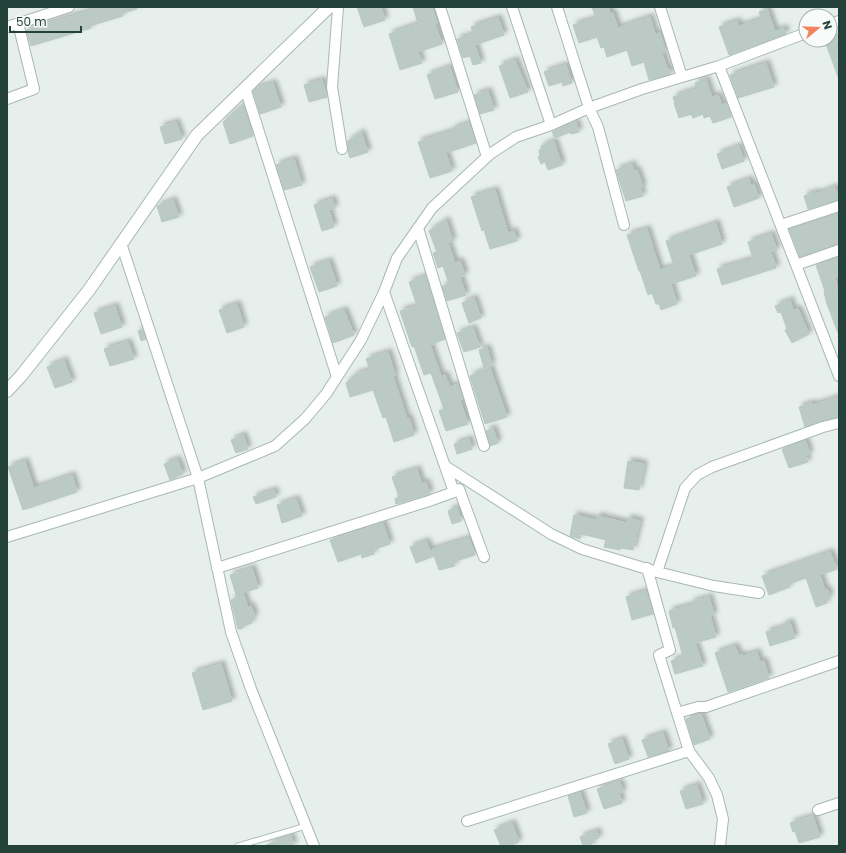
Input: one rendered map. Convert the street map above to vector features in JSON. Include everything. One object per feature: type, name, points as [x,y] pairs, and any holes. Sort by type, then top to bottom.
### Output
[{"type":"street","points":[[7,27],[69,7]]},
{"type":"street","points":[[7,391],[21,376],[79,302],[197,135],[329,7]]},
{"type":"street","points":[[338,7],[332,87],[342,149]]},
{"type":"street","points":[[440,7],[487,157]]},
{"type":"street","points":[[512,7],[551,125]]},
{"type":"street","points":[[557,7],[589,108],[598,127],[624,225]]},
{"type":"street","points":[[660,7],[682,77]]},
{"type":"street","points":[[7,99],[34,89],[18,23]]},
{"type":"street","points":[[7,537],[198,478],[275,446],[305,419],[326,394],[361,340],[384,292],[397,258],[432,208],[487,157],[516,137],[551,125],[589,108],[642,89],[719,66],[798,36]]},
{"type":"street","points":[[719,66],[839,376]]},
{"type":"street","points":[[245,88],[337,377]]},
{"type":"street","points":[[781,225],[839,206]]},
{"type":"street","points":[[418,228],[484,446]]},
{"type":"street","points":[[121,244],[198,478],[231,632],[314,846]]},
{"type":"street","points":[[796,265],[839,250]]},
{"type":"street","points":[[384,292],[454,492]]},
{"type":"street","points":[[657,572],[685,488],[697,475],[712,467],[839,423]]},
{"type":"street","points":[[445,466],[551,534],[582,549],[657,572],[714,586],[758,593]]},
{"type":"street","points":[[217,568],[429,501],[459,489],[484,557]]},
{"type":"street","points":[[647,568],[670,650],[659,655],[689,751],[709,778],[717,795],[723,819],[720,846]]},
{"type":"street","points":[[677,713],[698,707],[706,707],[839,661]]},
{"type":"street","points":[[467,821],[689,751]]},
{"type":"street","points":[[818,810],[839,803]]},
{"type":"lane","points":[[238,846],[306,826]]},
{"type":"building","points":[[103,7],[136,7],[137,9],[122,13],[123,16],[90,26],[91,28],[31,46],[26,30]]},
{"type":"building","points":[[357,7],[381,7],[385,20],[364,27]]},
{"type":"building","points":[[413,7],[432,7],[437,23],[435,23],[442,44],[418,52],[422,63],[400,70],[389,34],[418,24]]},
{"type":"building","points":[[592,7],[608,7],[611,14],[613,13],[618,28],[650,17],[655,34],[660,33],[666,51],[662,53],[667,68],[669,68],[671,74],[649,80],[644,62],[632,66],[627,50],[607,57],[604,47],[601,48],[597,37],[579,43],[573,25],[596,18]]},
{"type":"building","points":[[767,9],[775,31],[784,28],[786,34],[729,55],[719,27],[737,21],[739,26],[762,19],[759,12]]},
{"type":"building","points":[[498,18],[504,35],[475,45],[481,63],[473,65],[470,56],[463,58],[457,39],[474,34],[471,27]]},
{"type":"building","points":[[838,36],[839,77],[828,48],[838,48]]},
{"type":"building","points":[[515,60],[528,92],[510,98],[499,66]]},
{"type":"building","points":[[766,63],[774,87],[738,98],[730,75]]},
{"type":"building","points":[[566,65],[572,83],[563,86],[562,82],[549,86],[544,72]]},
{"type":"building","points":[[450,67],[458,92],[435,99],[427,75]]},
{"type":"building","points":[[706,79],[712,97],[718,95],[722,105],[727,103],[731,117],[713,123],[710,116],[704,118],[703,114],[693,118],[691,114],[679,118],[673,97],[696,89],[695,83]]},
{"type":"building","points":[[322,80],[327,97],[309,102],[304,85]]},
{"type":"building","points":[[273,83],[281,107],[260,114],[253,91],[256,88]]},
{"type":"building","points":[[488,91],[494,110],[480,114],[474,95]]},
{"type":"building","points":[[243,104],[253,136],[230,144],[223,122]]},
{"type":"building","points":[[176,122],[182,139],[165,144],[160,127]]},
{"type":"building","points":[[576,122],[579,132],[571,134],[570,132],[555,138],[552,132]]},
{"type":"building","points":[[469,123],[476,143],[446,153],[452,171],[430,178],[418,142],[452,131],[452,129]]},
{"type":"building","points":[[361,132],[368,152],[350,158],[347,142]]},
{"type":"building","points":[[554,141],[562,165],[548,170],[545,162],[541,164],[538,157],[540,156],[539,150],[542,149],[541,146]]},
{"type":"building","points":[[739,146],[744,161],[722,169],[717,154]]},
{"type":"building","points":[[294,159],[302,185],[284,190],[276,165]]},
{"type":"building","points":[[632,164],[634,171],[637,170],[643,187],[640,188],[643,196],[626,201],[616,170]]},
{"type":"building","points":[[749,179],[751,185],[754,184],[759,198],[734,207],[727,187]]},
{"type":"building","points":[[835,187],[839,200],[808,209],[804,196],[816,192],[816,194]]},
{"type":"building","points":[[495,190],[508,233],[514,231],[517,241],[490,249],[484,230],[482,231],[471,197]]},
{"type":"building","points":[[332,199],[335,208],[329,210],[334,227],[322,231],[314,205]]},
{"type":"building","points":[[173,200],[179,217],[162,222],[157,206]]},
{"type":"building","points":[[839,213],[839,244],[800,257],[789,229]]},
{"type":"building","points":[[446,220],[453,241],[448,243],[455,263],[460,261],[465,275],[460,277],[466,295],[447,301],[442,286],[449,284],[443,266],[438,268],[433,253],[437,252],[429,231]]},
{"type":"building","points":[[716,223],[722,244],[689,255],[696,276],[671,284],[677,304],[661,310],[659,304],[656,304],[652,293],[648,295],[627,235],[647,229],[660,270],[674,266],[666,241]]},
{"type":"building","points":[[771,234],[777,250],[771,252],[776,268],[722,285],[717,269],[753,259],[748,242]]},
{"type":"building","points":[[839,257],[839,276],[835,278],[839,296],[838,333],[826,301],[825,291],[816,265]]},
{"type":"building","points":[[329,261],[337,286],[319,292],[310,267]]},
{"type":"building","points":[[426,276],[445,339],[430,345],[441,376],[445,375],[450,387],[458,384],[463,399],[460,400],[468,424],[446,431],[439,411],[444,409],[431,373],[424,375],[414,346],[412,347],[400,311],[417,306],[409,282]]},
{"type":"building","points":[[474,298],[481,318],[469,323],[462,303]]},
{"type":"building","points":[[790,300],[793,310],[798,309],[809,334],[792,343],[785,330],[787,329],[781,312],[778,313],[775,306]]},
{"type":"building","points":[[237,304],[244,327],[227,333],[219,310]]},
{"type":"building","points":[[115,306],[122,327],[101,334],[94,313]]},
{"type":"building","points":[[344,310],[354,335],[333,343],[325,317]]},
{"type":"building","points":[[473,328],[480,347],[464,352],[457,333]]},
{"type":"building","points":[[142,329],[146,339],[141,341],[138,331]]},
{"type":"building","points":[[128,342],[134,359],[110,366],[104,349]]},
{"type":"building","points":[[487,348],[492,365],[484,368],[479,350]]},
{"type":"building","points":[[388,352],[395,375],[393,376],[407,419],[409,418],[414,435],[394,442],[386,417],[383,418],[373,390],[350,397],[346,383],[356,374],[370,370],[366,359]]},
{"type":"building","points":[[64,360],[72,382],[55,388],[47,367]]},
{"type":"building","points":[[490,368],[507,417],[485,424],[470,376]]},
{"type":"building","points":[[839,397],[839,417],[821,421],[805,427],[799,407],[812,403],[813,405]]},
{"type":"building","points":[[493,428],[498,443],[490,446],[486,431]]},
{"type":"building","points":[[243,435],[248,449],[236,453],[231,440]]},
{"type":"building","points":[[469,439],[472,449],[457,454],[454,444]]},
{"type":"building","points":[[805,440],[810,454],[806,455],[808,462],[789,468],[782,449]]},
{"type":"building","points":[[177,459],[183,474],[170,480],[164,464]]},
{"type":"building","points":[[25,461],[34,488],[72,475],[77,492],[23,510],[8,467]]},
{"type":"building","points":[[628,461],[644,464],[639,490],[624,488]]},
{"type":"building","points":[[417,469],[422,484],[426,482],[430,494],[396,504],[395,499],[399,497],[392,477]]},
{"type":"building","points":[[274,490],[276,497],[256,504],[253,497]]},
{"type":"building","points":[[296,499],[302,516],[282,523],[277,505]]},
{"type":"building","points":[[457,507],[461,521],[452,524],[448,511]]},
{"type":"building","points":[[574,515],[596,520],[597,516],[627,523],[628,518],[640,521],[633,550],[621,548],[620,550],[604,547],[606,540],[581,534],[580,539],[570,536]]},
{"type":"building","points":[[383,523],[390,544],[372,550],[374,554],[362,558],[361,554],[338,562],[330,540]]},
{"type":"building","points":[[469,538],[475,555],[453,562],[455,566],[439,570],[434,556],[416,563],[410,547],[426,541],[430,550]]},
{"type":"building","points":[[830,552],[837,569],[820,575],[825,590],[827,589],[830,597],[826,599],[827,603],[816,607],[806,578],[789,584],[790,587],[769,595],[762,576]]},
{"type":"building","points":[[252,568],[258,588],[243,593],[248,607],[251,606],[255,617],[251,618],[252,623],[244,626],[242,629],[238,629],[231,600],[237,598],[230,575]]},
{"type":"building","points":[[646,591],[653,614],[632,620],[626,597]]},
{"type":"building","points":[[709,597],[714,615],[710,616],[716,637],[695,643],[703,666],[675,674],[671,661],[683,657],[669,611],[692,605],[691,602]]},
{"type":"building","points":[[790,622],[795,638],[770,646],[766,632],[783,627],[782,625]]},
{"type":"building","points":[[735,646],[739,656],[742,654],[743,656],[757,652],[760,662],[764,661],[769,678],[728,692],[715,653]]},
{"type":"building","points":[[221,664],[232,701],[203,710],[192,673]]},
{"type":"building","points":[[701,714],[710,739],[694,745],[686,719]]},
{"type":"building","points":[[663,733],[669,751],[648,757],[642,740]]},
{"type":"building","points":[[622,739],[629,759],[615,764],[608,744]]},
{"type":"building","points":[[620,782],[623,792],[619,793],[622,803],[604,809],[597,789]]},
{"type":"building","points":[[697,785],[703,804],[686,809],[680,791]]},
{"type":"building","points":[[580,792],[587,813],[574,817],[568,796]]},
{"type":"building","points":[[813,816],[820,837],[799,843],[795,831],[793,832],[790,823]]},
{"type":"building","points":[[512,823],[519,842],[509,846],[501,846],[494,830]]},
{"type":"building","points":[[597,831],[599,838],[591,841],[592,846],[583,846],[580,837]]},
{"type":"building","points":[[291,836],[294,846],[266,846],[266,845]]}]
